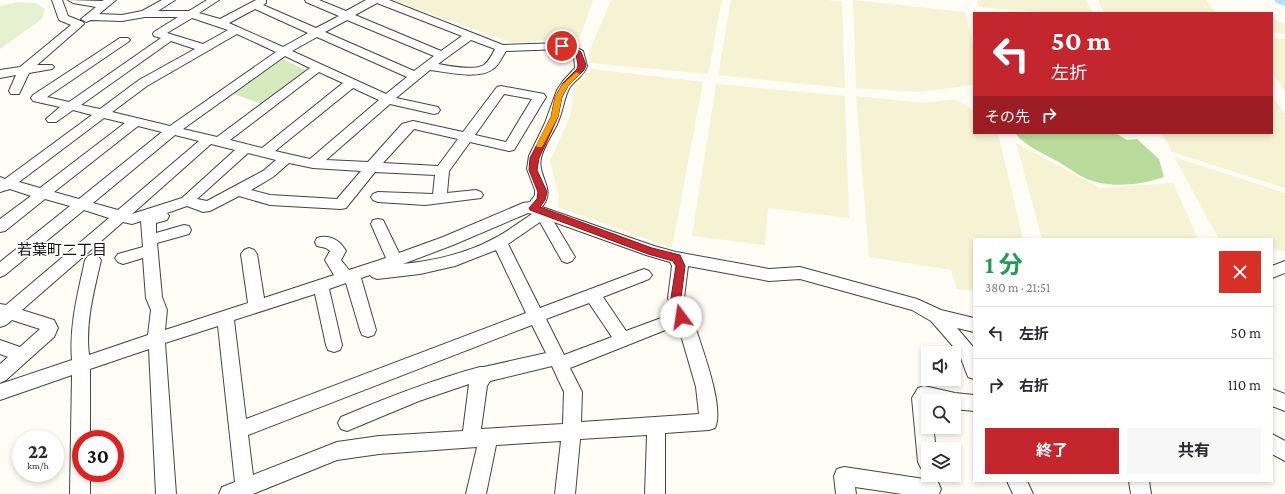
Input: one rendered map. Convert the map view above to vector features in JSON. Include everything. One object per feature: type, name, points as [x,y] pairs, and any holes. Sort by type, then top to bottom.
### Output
[{"type":"street","points":[[73,0],[108,2]]},
{"type":"street","points":[[145,14],[170,0]]},
{"type":"street","points":[[204,48],[158,34],[214,0]]},
{"type":"street","points":[[310,0],[345,16],[441,55]]},
{"type":"street","points":[[0,271],[173,130],[283,52],[374,0]]},
{"type":"street","points":[[322,242],[334,245],[337,248],[338,251],[333,260],[335,265],[354,275],[379,274],[420,268],[455,260],[500,242],[539,210],[543,192],[533,170],[534,158],[555,117],[559,97],[565,85],[581,70],[582,65],[579,53],[569,48],[562,46],[502,48],[380,0]]},
{"type":"street","points":[[60,1],[63,18],[79,24]]},
{"type":"street","points":[[15,91],[24,70],[108,2]]},
{"type":"street","points":[[221,23],[259,3],[315,33],[415,76]]},
{"type":"street","points":[[89,17],[122,18],[145,14],[190,14],[221,23],[387,99],[434,110]]},
{"type":"street","points":[[2,185],[143,83],[236,30]]},
{"type":"street","points":[[313,164],[387,99],[441,55],[470,35]]},
{"type":"street","points":[[52,119],[170,38]]},
{"type":"street","points":[[124,40],[37,98],[313,164],[442,171]]},
{"type":"street","points":[[428,66],[451,70],[481,71],[489,68],[502,48]]},
{"type":"street","points":[[0,74],[48,67]]},
{"type":"street","points":[[3,314],[214,140],[318,68]]},
{"type":"street","points":[[265,152],[350,83]]},
{"type":"street","points":[[238,191],[270,200],[341,204],[407,127],[413,125],[466,137],[509,147],[540,97],[501,90],[466,137],[442,171],[440,199]]},
{"type":"street","points":[[0,227],[136,122]]},
{"type":"street","points":[[2,185],[42,194],[132,219],[187,201],[245,148]]},
{"type":"street","points":[[187,201],[203,207],[210,206],[268,174],[286,158]]},
{"type":"street","points":[[378,197],[425,200],[476,195]]},
{"type":"street","points":[[0,392],[157,338],[395,261],[448,241],[528,207],[651,251],[676,258],[769,275],[800,273],[917,305],[938,316],[973,325]]},
{"type":"street","points":[[539,210],[567,257]]},
{"type":"street","points":[[166,494],[157,338],[159,304],[154,298],[148,220],[171,213]]},
{"type":"street","points":[[378,224],[395,261]]},
{"type":"street","points":[[123,258],[184,230]]},
{"type":"street","points":[[500,242],[573,392],[572,430],[565,494]]},
{"type":"street","points":[[249,254],[257,306]]},
{"type":"street","points":[[225,317],[240,430],[237,491],[337,451],[379,444],[709,422],[705,387],[686,323],[681,317],[676,298],[680,266],[676,258]]},
{"type":"street","points":[[80,494],[81,365],[78,345],[81,318],[93,260]]},
{"type":"street","points":[[1273,272],[1285,267]]},
{"type":"street","points":[[354,275],[368,330]]},
{"type":"street","points":[[240,430],[644,275]]},
{"type":"street","points":[[321,286],[334,345]]},
{"type":"street","points":[[593,295],[623,340]]},
{"type":"street","points":[[0,375],[48,332],[50,328],[48,325],[3,314]]},
{"type":"street","points":[[938,316],[966,349],[973,369]]},
{"type":"street","points":[[347,423],[428,389],[480,374],[484,375],[559,361],[623,340],[681,317]]},
{"type":"street","points":[[0,347],[18,353]]},
{"type":"street","points":[[476,494],[479,438],[478,385],[484,375]]},
{"type":"street","points":[[926,442],[920,398],[924,394],[955,401],[973,403]]},
{"type":"street","points":[[1273,397],[1285,402]]},
{"type":"street","points":[[655,494],[656,425]]},
{"type":"street","points":[[1273,444],[1285,452]]},
{"type":"street","points":[[846,494],[844,476],[931,486]]},
{"type":"street","points":[[1017,482],[1023,494]]},
{"type":"street","points":[[1139,482],[1141,494]]},
{"type":"shaded area","points":[[394,0],[593,0],[580,37],[512,43]]},
{"type":"shaded area","points":[[611,0],[722,0],[708,74],[590,63],[589,52]]},
{"type":"shaded area","points":[[731,0],[828,0],[842,2],[845,88],[718,75]]},
{"type":"shaded area","points":[[853,0],[965,12],[973,44],[973,85],[918,92],[856,88]]},
{"type":"shaded area","points":[[977,0],[1086,0],[1092,12],[1041,12],[979,7]]},
{"type":"shaded area","points":[[1098,0],[1206,0],[1215,12],[1104,12]]},
{"type":"shaded area","points":[[1273,19],[1285,23],[1285,34],[1273,32]]},
{"type":"shaded area","points":[[1273,38],[1285,39],[1285,92],[1273,74]]},
{"type":"shaded area","points":[[592,69],[703,82],[672,248],[558,207],[559,196],[550,161],[570,116],[575,84]]},
{"type":"shaded area","points":[[716,84],[845,96],[849,218],[768,208],[765,245],[692,236]]},
{"type":"shaded area","points":[[856,96],[925,103],[955,99],[973,110],[973,134],[998,134],[1023,238],[973,238],[973,291],[957,289],[951,270],[869,257]]},
{"type":"shaded area","points":[[1273,96],[1285,114],[1285,188],[1172,152],[1163,134],[1273,134]]},
{"type":"shaded area","points":[[1016,143],[1100,188],[1173,183],[1198,238],[1042,238]]},
{"type":"shaded area","points":[[1174,157],[1285,193],[1285,251],[1273,249],[1273,238],[1218,238]]},
{"type":"green space","points":[[18,2],[36,3],[45,9],[42,19],[0,49],[0,6]]},
{"type":"green space","points":[[283,59],[309,72],[265,105],[234,94]]},
{"type":"green space","points":[[1016,134],[1117,134],[1127,140],[1137,139],[1159,159],[1164,177],[1135,184],[1104,184],[1081,176],[1032,148]]},
{"type":"waterway","points":[[1280,0],[1285,2]]},
{"type":"slow traffic","points":[[540,145],[555,117],[559,97],[565,85],[576,74]]},
{"type":"district","name":"若葉町二丁目","points":[[62,250]]},
{"type":"route","points":[[562,46],[579,53],[582,65],[581,70],[565,85],[559,97],[555,117],[539,145],[534,158],[533,170],[543,192],[541,200],[533,208],[651,251],[676,258],[680,266],[676,298],[681,317]]}]
